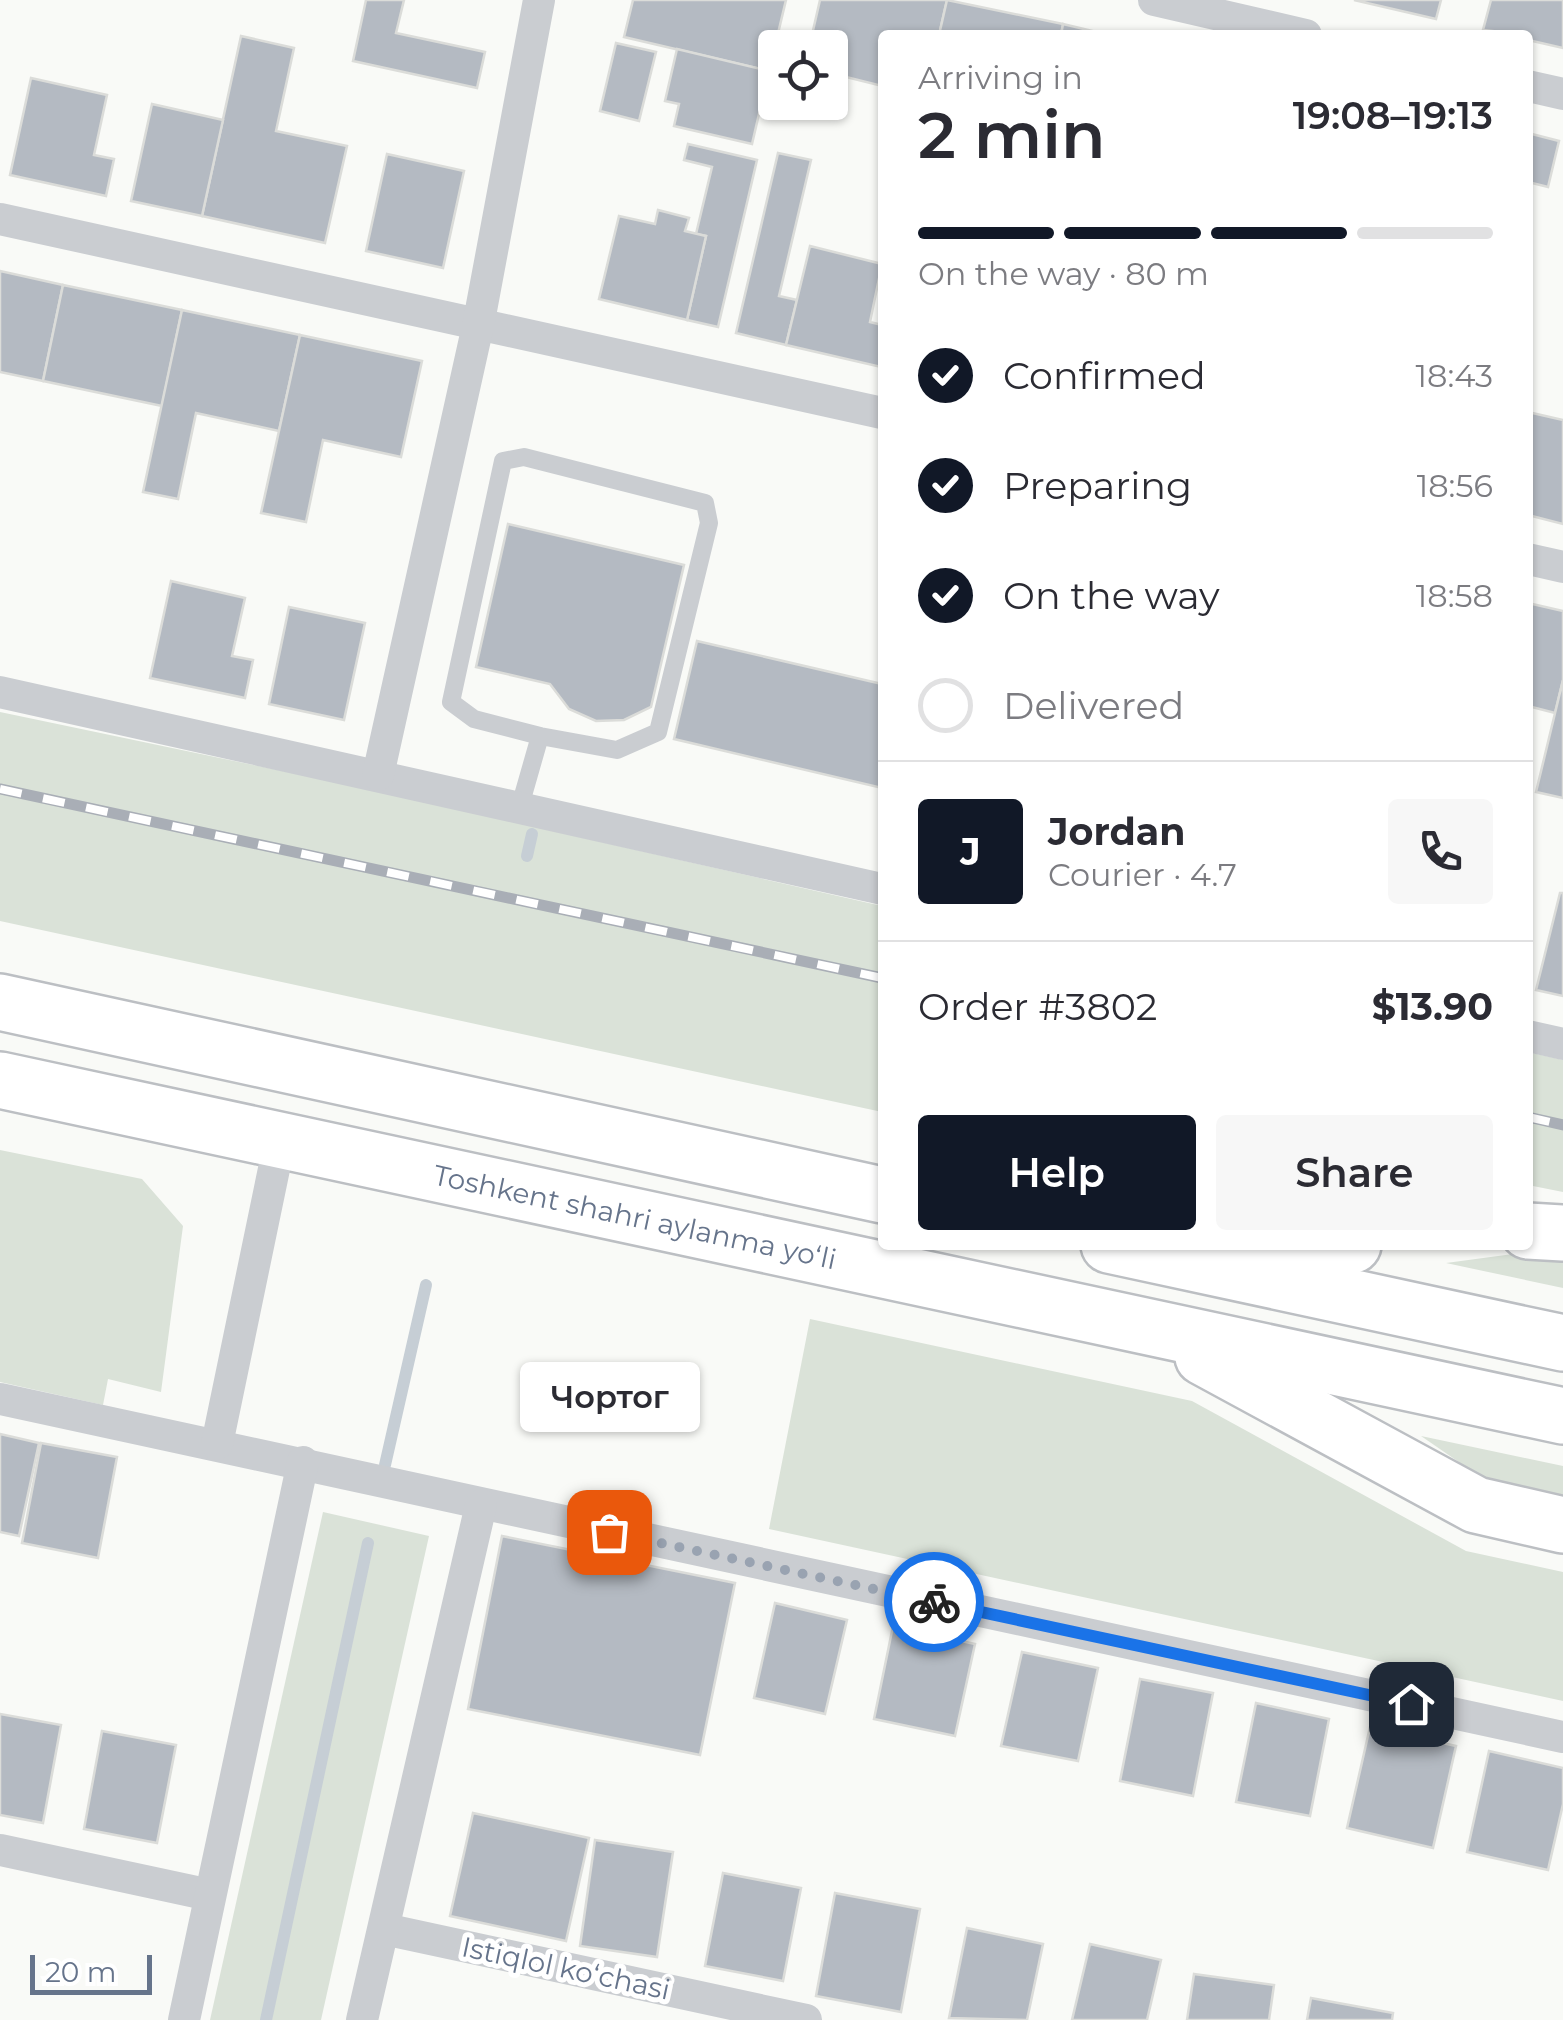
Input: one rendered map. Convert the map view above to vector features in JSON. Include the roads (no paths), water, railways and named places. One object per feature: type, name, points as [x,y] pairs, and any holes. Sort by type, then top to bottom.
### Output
[{"type":"highway","points":[[0,1002],[878,1194]]},
{"type":"highway","points":[[280,1140],[270,1119],[269,1097],[277,1078],[294,1065]]},
{"type":"highway","name":"Toshkent shahri aylanma yoʻli","points":[[0,1080],[1563,1416]]},
{"type":"highway","points":[[1533,1231],[1563,1233]]},
{"type":"highway","points":[[1131,1250],[1563,1343]]},
{"type":"highway","points":[[1174,1260],[1293,1250]]},
{"type":"highway","points":[[1148,1327],[1476,1505],[1563,1524]]},
{"type":"street","points":[[378,774],[479,321],[539,0]]},
{"type":"street","points":[[1154,0],[1284,30]]},
{"type":"street","points":[[1533,87],[1563,94]]},
{"type":"street","points":[[0,219],[878,411]]},
{"type":"street","points":[[1533,560],[1563,567]]},
{"type":"street","points":[[0,692],[878,888]]},
{"type":"street","points":[[1533,1037],[1563,1044]]},
{"type":"street","points":[[217,1444],[280,1140]]},
{"type":"street","points":[[0,1398],[1563,1737]]},
{"type":"street","points":[[184,2020],[303,1462]]},
{"type":"street","points":[[362,2020],[481,1505]]},
{"type":"street","points":[[0,1850],[210,1895]]},
{"type":"street","name":"Istiqlol koʻchasi","points":[[384,1929],[806,2020]]},
{"type":"lane","points":[[524,456],[705,503],[709,523],[658,732],[617,750],[540,736],[474,718],[451,702],[503,461],[524,456]]},
{"type":"lane","points":[[520,806],[540,736]]},
{"type":"waterway","points":[[527,856],[532,834]]},
{"type":"waterway","points":[[385,1465],[426,1285]]},
{"type":"waterway","points":[[266,2020],[368,1543]]},
{"type":"railway","points":[[0,789],[878,977]]},
{"type":"railway","points":[[1533,1118],[1563,1125]]},
{"type":"place","name":"Чортог","points":[[609,1532]]}]
